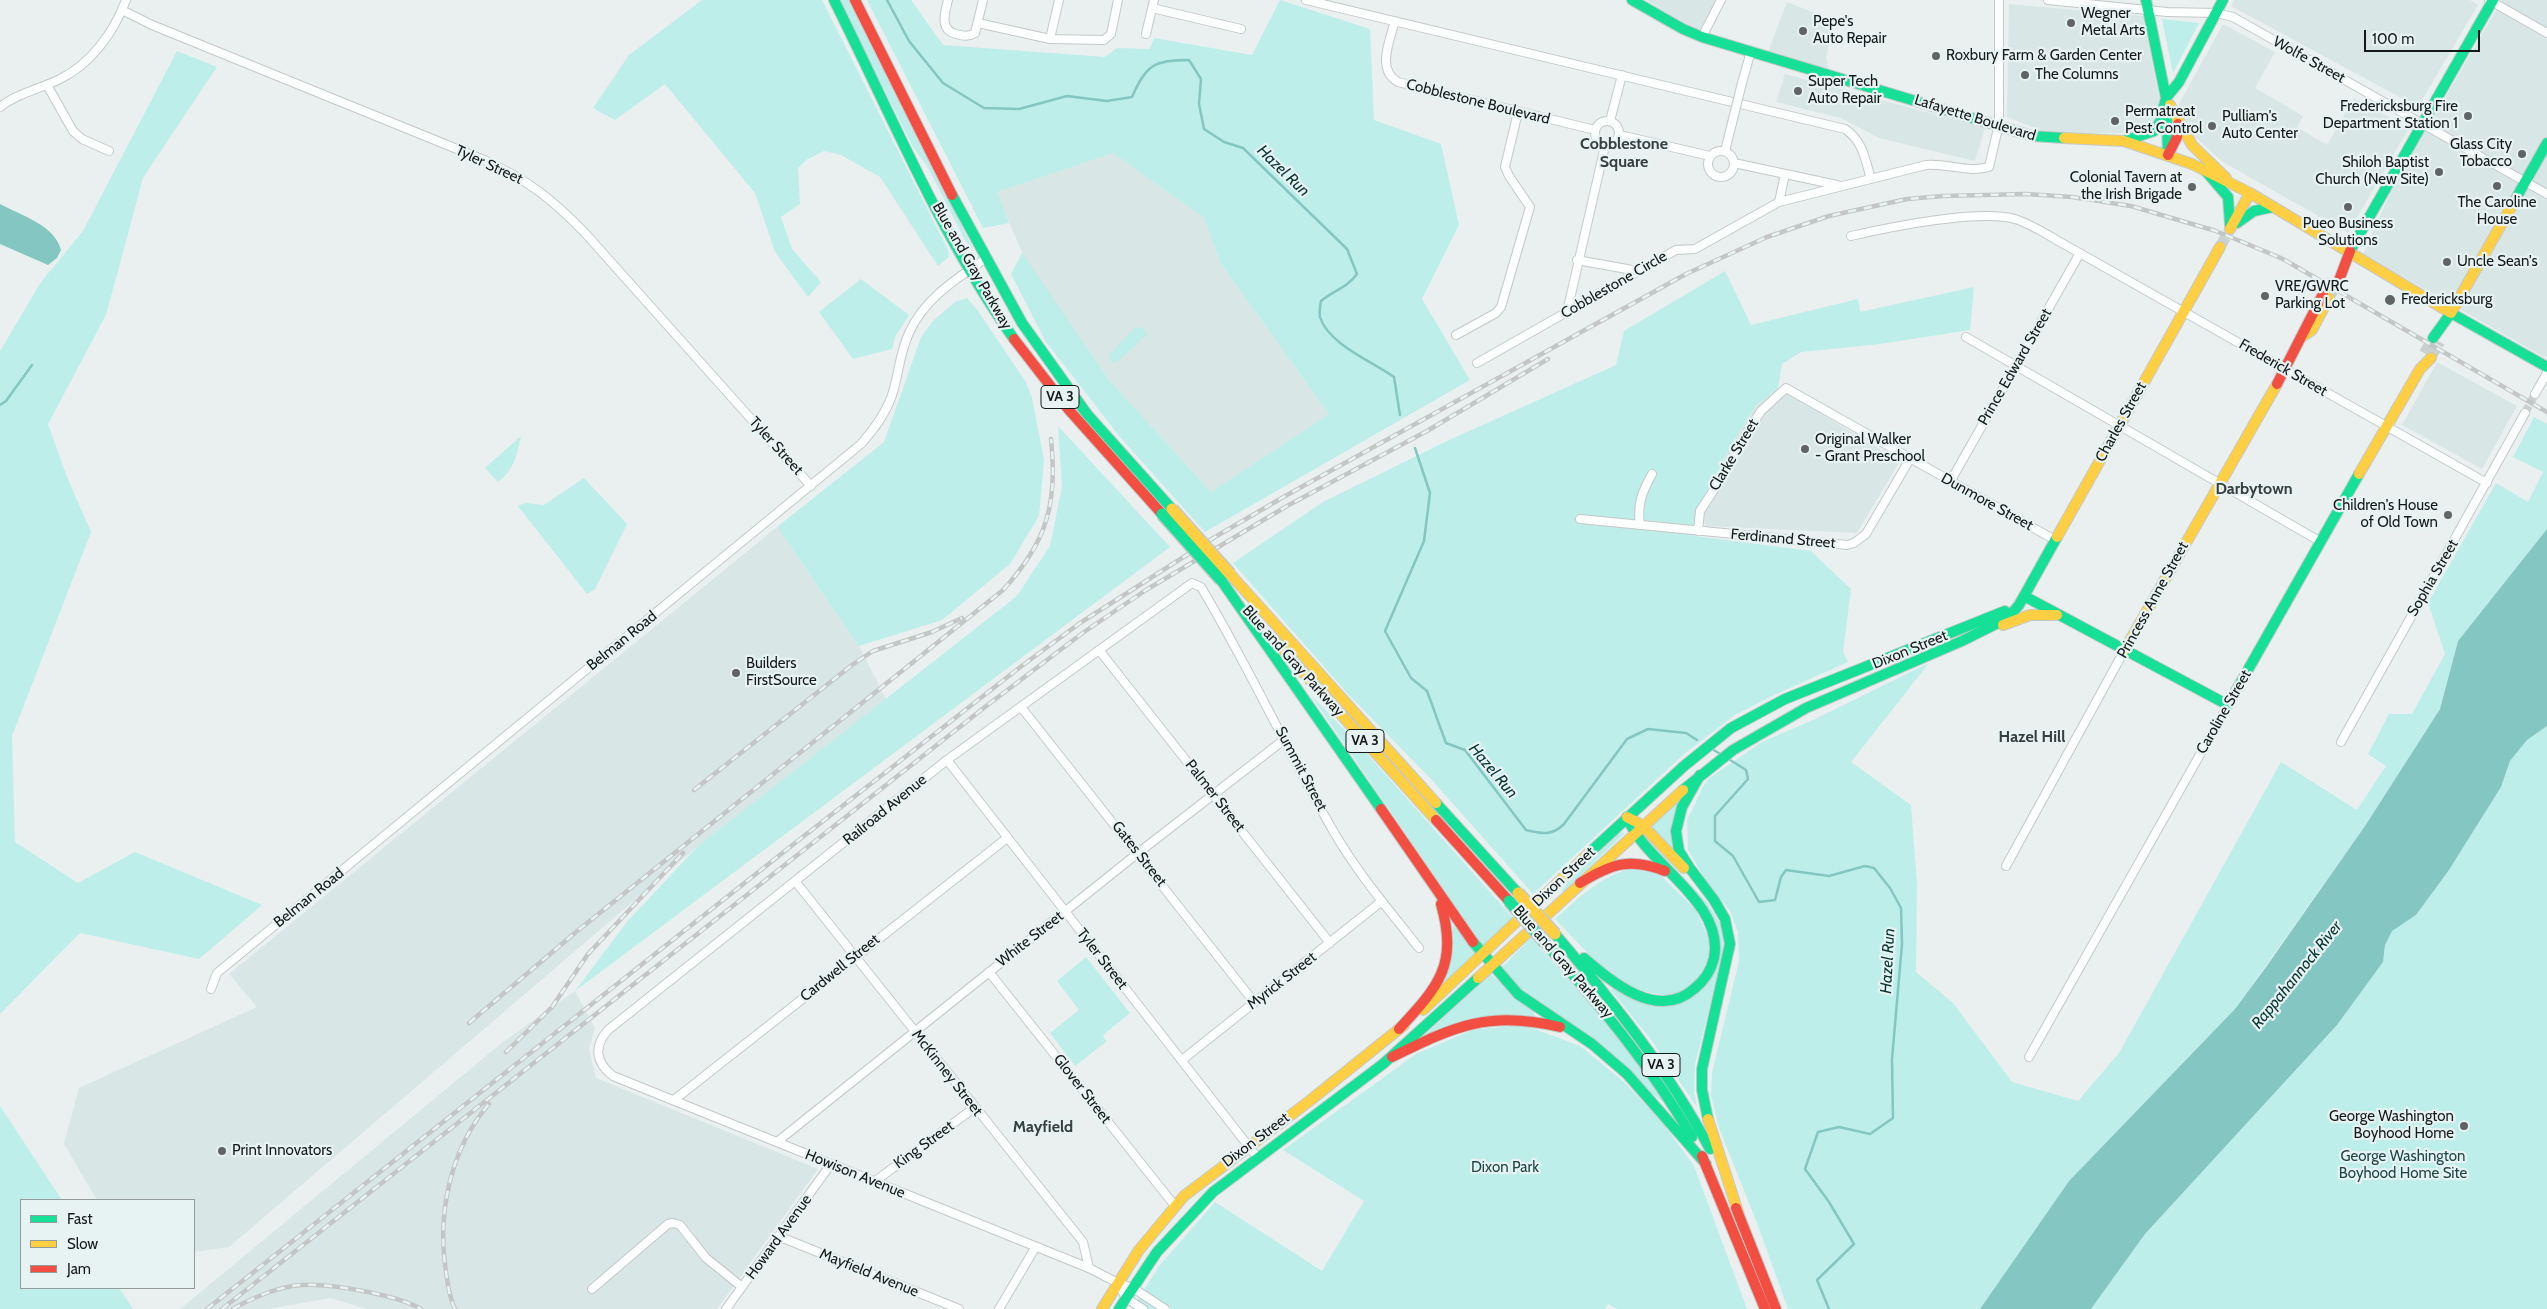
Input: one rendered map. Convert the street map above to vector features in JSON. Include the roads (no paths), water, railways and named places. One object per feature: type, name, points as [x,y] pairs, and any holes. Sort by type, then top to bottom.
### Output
[{"type":"main road","name":"Blue and Gray Parkway","points":[[834,0],[970,269],[1004,324],[1044,378],[1110,457],[1167,512]]},
{"type":"main road","name":"Blue and Gray Parkway","points":[[855,0],[985,259],[1022,323],[1087,414],[1167,512],[1518,893],[1626,1018],[1664,1070],[1701,1131],[1739,1215],[1776,1309]]},
{"type":"main road","name":"Lafayette Boulevard","points":[[1632,0],[1682,29],[1702,37],[2044,138],[2124,141],[2204,169],[2273,207],[2348,256],[2449,316],[2547,367]]},
{"type":"main road","points":[[2124,141],[2154,130],[2160,122],[2166,98],[2179,82],[2223,0]]},
{"type":"main road","points":[[2335,281],[2491,1]]},
{"type":"main road","points":[[2147,5],[2166,98],[2168,119],[2166,144],[2168,155]]},
{"type":"main road","points":[[2166,98],[2192,145],[2220,170],[2228,181]]},
{"type":"main road","points":[[2168,155],[2178,137],[2178,122]]},
{"type":"main road","points":[[2436,340],[2547,143]]},
{"type":"main road","points":[[2204,169],[2208,177],[2224,188],[2229,197],[2231,208],[2230,229]]},
{"type":"main road","points":[[2230,229],[2250,194]]},
{"type":"main road","points":[[2230,229],[2246,214],[2273,207]]},
{"type":"main road","name":"Charles Street","points":[[2024,596],[2220,247]]},
{"type":"main road","name":"Princess Anne Street","points":[[2124,651],[2303,336],[2312,330],[2326,296]]},
{"type":"main road","name":"Caroline Street","points":[[2228,705],[2428,356]]},
{"type":"main road","name":"Blue and Gray Parkway","points":[[1226,577],[1617,1024],[1646,1061],[1677,1110],[1706,1164],[1764,1309]]},
{"type":"main road","points":[[1226,577],[1271,649],[1466,934],[1493,964],[1500,976],[1518,994],[1602,1051],[1636,1082],[1706,1164]]},
{"type":"main road","points":[[2024,596],[2228,705]]},
{"type":"main road","name":"Dixon Street","points":[[1119,1309],[1157,1252],[1213,1192],[1392,1056],[1633,833],[1700,775],[1752,737],[1806,708],[1962,641],[2008,618],[2017,609],[2024,596]]},
{"type":"main road","name":"Dixon Street","points":[[1102,1309],[1139,1250],[1175,1206],[1201,1181],[1312,1099],[1420,1013],[1628,817],[1684,766],[1731,728],[1785,700],[1999,614],[2024,596]]},
{"type":"main road","points":[[1962,641],[2030,615],[2057,615]]},
{"type":"main road","points":[[1700,775],[1687,793],[1677,826],[1677,839],[1683,860],[1720,908],[1729,932],[1730,954],[1701,1080],[1704,1108],[1739,1215]]},
{"type":"main road","points":[[1628,817],[1642,825],[1699,882]]},
{"type":"main road","points":[[1555,934],[1611,981],[1636,995],[1663,1001],[1683,996],[1693,991],[1701,985],[1712,968],[1716,949],[1715,939],[1702,910],[1633,833],[1628,817]]},
{"type":"main road","points":[[1580,883],[1606,868],[1622,862],[1643,863],[1668,872]]},
{"type":"main road","points":[[1398,1029],[1436,987],[1448,960],[1449,941],[1446,922],[1431,883]]},
{"type":"main road","points":[[1392,1056],[1437,1033],[1479,1021],[1526,1020],[1572,1031]]},
{"type":"street","points":[[0,107],[10,100],[71,73],[90,57],[112,28],[126,0]]},
{"type":"street","points":[[948,0],[944,22],[946,28],[952,34],[968,37],[975,33],[983,0]]},
{"type":"street","points":[[1050,39],[1059,0]]},
{"type":"street","points":[[978,23],[1050,39],[1104,40],[1111,34],[1118,0]]},
{"type":"street","points":[[1306,0],[1844,129],[1854,135],[1861,144],[1871,179]]},
{"type":"street","points":[[1702,37],[1721,0]]},
{"type":"street","points":[[1998,124],[1999,0]]},
{"type":"street","name":"Wolfe Street","points":[[2048,0],[2147,5],[2216,13],[2233,17],[2547,194]]},
{"type":"street","points":[[2491,1],[2547,33]]},
{"type":"street","points":[[1146,34],[1153,4],[1241,29]]},
{"type":"street","name":"Tyler Street","points":[[122,10],[152,25],[484,160],[512,172],[535,187],[553,200],[585,233],[811,486]]},
{"type":"street","name":"Cobblestone Boulevard","points":[[1395,21],[1385,64],[1387,74],[1392,79],[1595,130]]},
{"type":"street","points":[[1725,151],[1751,51]]},
{"type":"street","points":[[1610,121],[1622,75]]},
{"type":"street","points":[[47,85],[72,130],[82,139],[108,151]]},
{"type":"street","points":[[1456,335],[1496,313],[1501,307],[1530,207],[1505,167],[1518,112]]},
{"type":"street","points":[[1604,146],[1596,138],[1595,130],[1599,124],[1610,121]]},
{"type":"street","points":[[1604,146],[1616,142],[1620,135],[1619,128],[1610,121]]},
{"type":"street","name":"Cobblestone Circle","points":[[1477,363],[1676,250],[1695,249],[1779,202],[1926,165],[1938,164],[1980,169],[1989,167],[1998,124]]},
{"type":"street","points":[[1620,135],[1710,156]]},
{"type":"street","points":[[1566,312],[1604,146]]},
{"type":"street","points":[[1716,151],[1725,151],[1731,156],[1734,163],[1730,172],[1719,176],[1709,169],[1710,156],[1716,151]]},
{"type":"street","points":[[1734,163],[1840,186]]},
{"type":"street","points":[[1779,202],[1785,174]]},
{"type":"street","name":"Frederick Street","points":[[1851,236],[1916,223],[1995,216],[2017,220],[2080,253],[2486,483]]},
{"type":"street","name":"Prince Edward Street","points":[[1950,482],[2080,253]]},
{"type":"street","name":"Belman Road","points":[[212,989],[217,973],[861,444],[874,430],[890,402],[904,344],[919,314],[934,297],[985,259]]},
{"type":"street","points":[[1577,260],[1638,271]]},
{"type":"street","points":[[1966,337],[2320,542]]},
{"type":"street","points":[[2535,394],[2547,373]]},
{"type":"street","name":"Dunmore Street","points":[[1786,388],[2055,540]]},
{"type":"street","name":"Clarke Street","points":[[1698,531],[1700,510],[1719,482],[1743,439],[1762,411],[1786,388]]},
{"type":"street","name":"Sophia Street","points":[[2341,742],[2525,413]]},
{"type":"street","name":"Ferdinand Street","points":[[1580,519],[1847,545],[1854,543],[1866,534],[1910,459]]},
{"type":"street","points":[[1640,525],[1638,509],[1640,499],[1652,474]]},
{"type":"street","name":"Railroad Avenue","points":[[598,1059],[600,1041],[608,1030],[947,760],[1188,584],[1195,583]]},
{"type":"street","name":"Summit Street","points":[[1195,583],[1201,587],[1235,644],[1336,835],[1382,901],[1418,948]]},
{"type":"street","name":"Palmer Street","points":[[1099,650],[1330,943]]},
{"type":"street","name":"Princess Anne Street","points":[[2006,866],[2124,651]]},
{"type":"street","name":"Caroline Street","points":[[2029,1057],[2228,705]]},
{"type":"street","name":"Gates Street","points":[[1021,707],[1254,1002]]},
{"type":"street","name":"White Street","points":[[777,1142],[1138,853],[1285,740]]},
{"type":"street","name":"Tyler Street","points":[[947,760],[1257,1157]]},
{"type":"street","name":"Cardwell Street","points":[[674,1100],[1007,838]]},
{"type":"street","name":"McKinney Street","points":[[795,881],[974,1108],[1083,1242],[1089,1268]]},
{"type":"street","name":"Myrick Street","points":[[1182,1060],[1382,901]]},
{"type":"street","name":"Glover Street","points":[[989,972],[1175,1206]]},
{"type":"street","name":"Howison Avenue","points":[[598,1059],[600,1064],[613,1076],[1089,1268],[1118,1283]]},
{"type":"street","name":"King Street","points":[[874,1182],[974,1108]]},
{"type":"street","name":"Howard Avenue","points":[[728,1307],[831,1164]]},
{"type":"street","points":[[592,1289],[668,1224],[673,1223],[680,1225],[706,1258],[719,1270],[742,1286]]},
{"type":"street","name":"Mayfield Avenue","points":[[778,1236],[959,1309]]},
{"type":"street","points":[[1000,1309],[1036,1248]]},
{"type":"street","points":[[1118,1283],[1133,1288],[1165,1309]]},
{"type":"street","points":[[1118,1283],[1126,1298],[1143,1309]]},
{"type":"street","points":[[728,1307],[738,1309]]},
{"type":"water","points":[[0,204],[36,222],[52,234],[61,250],[57,258],[48,265],[0,244]]},
{"type":"water","name":"Rappahannock River","points":[[2547,529],[2547,726],[2527,740],[2510,761],[2501,787],[2449,870],[2416,915],[2392,931],[2385,945],[2383,962],[2337,1025],[2145,1234],[2091,1309],[1980,1309],[2069,1181],[2235,1009],[2266,967],[2365,826],[2440,709],[2458,641]]},
{"type":"waterway","name":"Hazel Run","points":[[887,0],[909,41],[943,83],[984,108],[1019,109],[1067,96],[1107,101],[1132,97],[1142,78],[1153,66],[1167,61],[1189,60],[1201,79],[1199,104],[1204,129],[1224,142],[1243,148],[1347,249],[1357,274],[1349,283],[1321,301],[1320,317],[1325,327],[1341,344],[1394,377],[1400,415]]},
{"type":"waterway","points":[[0,405],[6,401],[32,365]]},
{"type":"waterway","name":"Hazel Run","points":[[1415,448],[1430,493],[1424,541],[1385,631],[1411,678],[1427,691],[1446,743],[1465,750],[1526,830],[1546,833],[1560,828],[1627,739],[1648,729],[1686,733],[1697,740]]},
{"type":"waterway","name":"Hazel Run","points":[[1712,749],[1722,755]]},
{"type":"waterway","name":"Hazel Run","points":[[1727,758],[1746,770],[1748,779],[1715,816],[1715,841],[1733,856],[1759,902],[1775,900],[1781,877],[1786,870],[1829,876],[1865,866],[1874,868],[1890,888],[1901,908],[1902,944],[1892,1059],[1893,1118],[1870,1134],[1839,1127],[1818,1132],[1805,1169],[1829,1202],[1854,1244],[1817,1280],[1829,1309]]},
{"type":"tunnel","points":[[2220,247],[2230,229]]},
{"type":"tunnel","points":[[2323,294],[2332,280]]},
{"type":"tunnel","points":[[2329,298],[2338,283]]},
{"type":"tunnel","points":[[2424,353],[2433,338]]},
{"type":"tunnel","points":[[2431,358],[2440,342]]},
{"type":"tunnel","points":[[2525,413],[2535,394]]},
{"type":"railway","points":[[207,1309],[790,847],[1019,668],[1080,623],[1215,537],[1287,495],[1686,274],[1767,237],[1829,216],[1907,199],[2026,194],[2072,197],[2131,206],[2216,231],[2283,259],[2547,412]]},
{"type":"railway","points":[[222,1309],[985,707],[1084,632],[1146,590],[1287,506],[1427,431],[1548,359]]},
{"type":"railway","points":[[469,1023],[576,932],[1003,590],[1030,555],[1046,520],[1053,483],[1051,439]]},
{"type":"railway","points":[[694,790],[852,665],[873,651],[932,632],[962,618]]},
{"type":"railway","points":[[506,1052],[552,1007],[588,954],[683,853]]},
{"type":"railway","points":[[455,1309],[451,1300],[446,1272],[443,1228],[445,1205],[456,1162],[465,1141],[489,1104]]},
{"type":"railway","points":[[233,1309],[275,1290],[301,1285],[328,1286],[363,1291],[396,1299],[421,1309]]},
{"type":"place","name":"Wegner Metal Arts","points":[[2071,23]]},
{"type":"place","name":"Pepe's Auto Repair","points":[[1803,31]]},
{"type":"place","name":"Roxbury Farm & Garden Center","points":[[1936,56]]},
{"type":"place","name":"The Columns","points":[[2025,75]]},
{"type":"place","name":"Super Tech Auto Repair","points":[[1798,91]]},
{"type":"place","name":"Fredericksburg Fire Department Station 1","points":[[2468,116]]},
{"type":"place","name":"Permatreat Pest Control","points":[[2115,121]]},
{"type":"place","name":"Pulliam's Auto Center","points":[[2212,126]]},
{"type":"place","name":"Glass City Tobacco","points":[[2522,154]]},
{"type":"place","name":"Shiloh Baptist Church (New Site)","points":[[2439,172]]},
{"type":"place","name":"The Caroline House","points":[[2497,186]]},
{"type":"place","name":"Colonial Tavern at the Irish Brigade","points":[[2192,187]]},
{"type":"place","name":"Pueo Business Solutions","points":[[2348,207]]},
{"type":"place","name":"Uncle Sean's","points":[[2447,262]]},
{"type":"place","name":"VRE/GWRC Parking Lot","points":[[2265,296]]},
{"type":"place","name":"Fredericksburg","points":[[2390,300]]},
{"type":"place","name":"Original Walker - Grant Preschool","points":[[1805,449]]},
{"type":"place","name":"Children's House of Old Town","points":[[2448,515]]},
{"type":"place","name":"Builders FirstSource","points":[[736,673]]},
{"type":"place","name":"George Washington Boyhood Home","points":[[2464,1126]]},
{"type":"place","name":"Print Innovators","points":[[222,1151]]},
{"type":"district","name":"Cobblestone Square","points":[[1624,153]]},
{"type":"district","name":"Darbytown","points":[[2254,489]]},
{"type":"district","name":"Hazel Hill","points":[[2032,737]]},
{"type":"district","name":"Mayfield","points":[[1043,1127]]},
{"type":"park label","name":"George Washington Boyhood Home Site","points":[[2403,1166]]},
{"type":"park label","name":"Dixon Park","points":[[1505,1168]]}]
